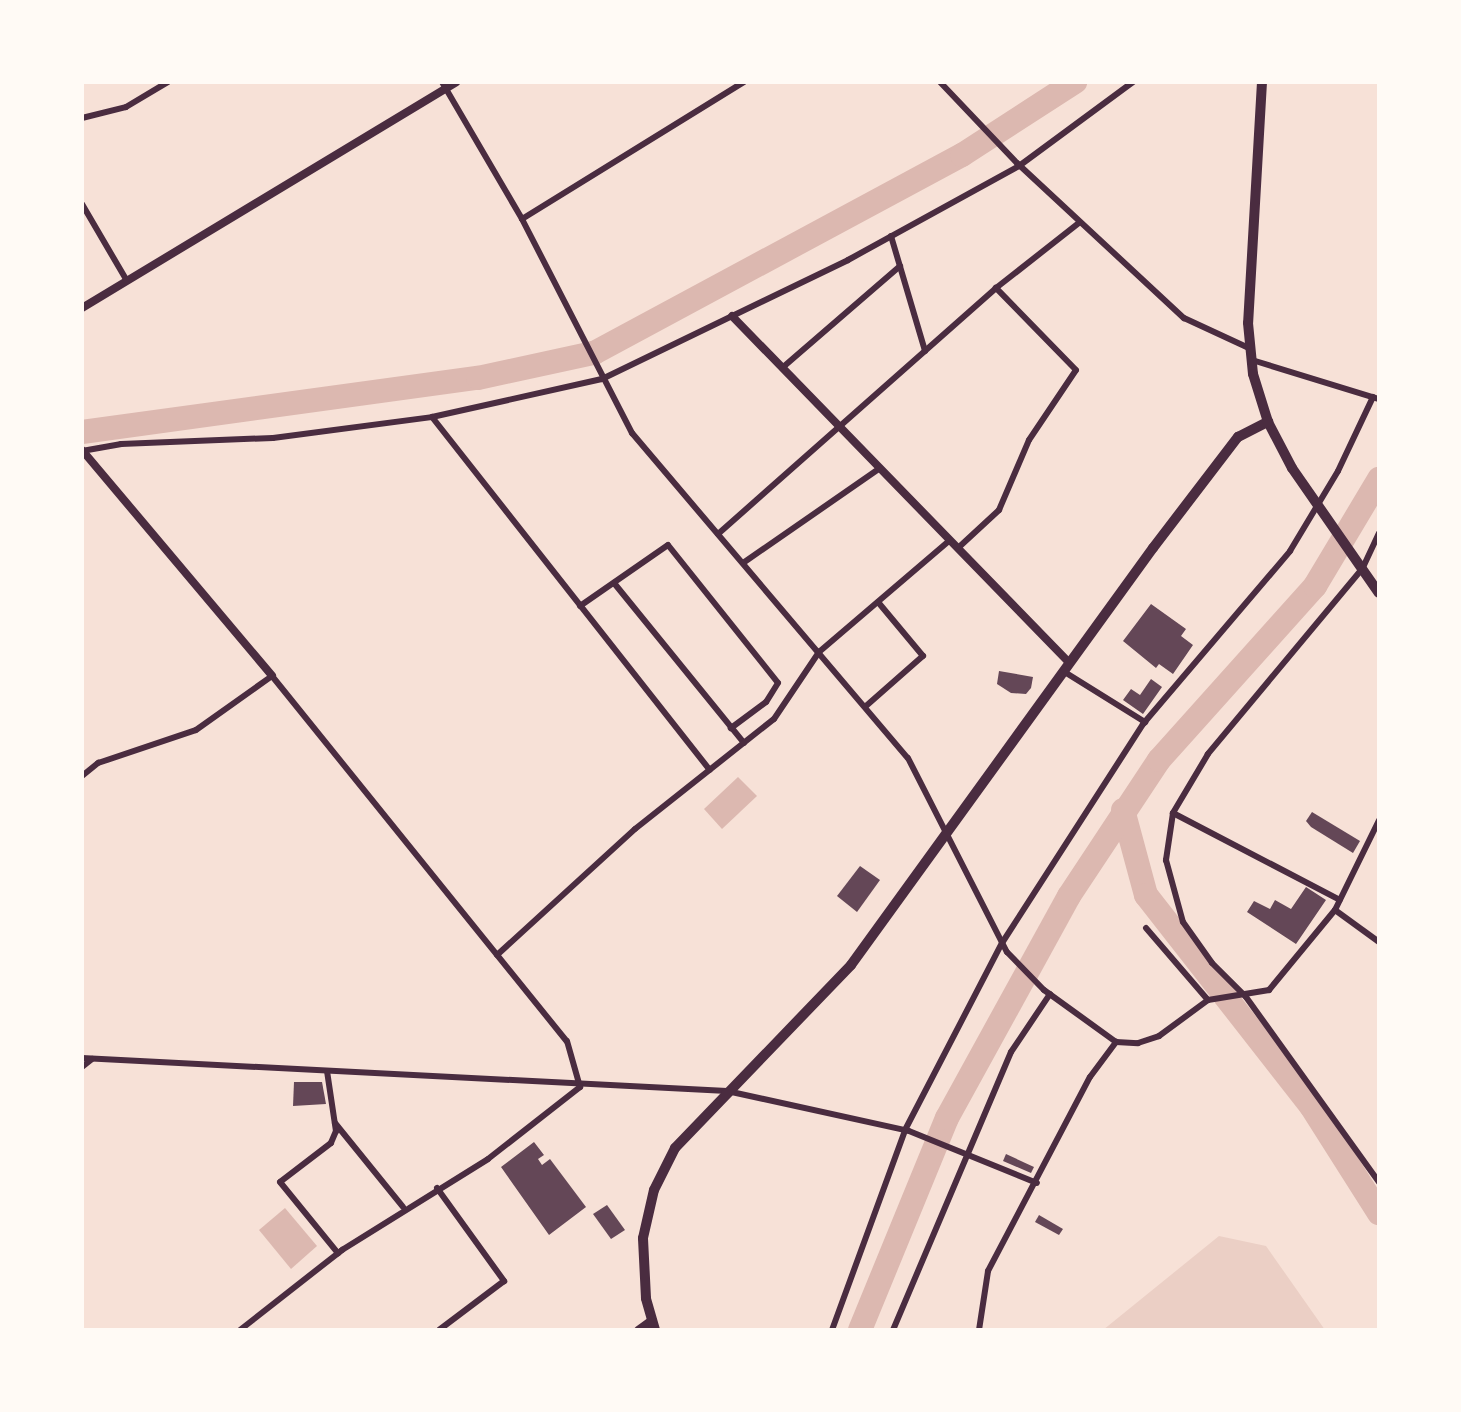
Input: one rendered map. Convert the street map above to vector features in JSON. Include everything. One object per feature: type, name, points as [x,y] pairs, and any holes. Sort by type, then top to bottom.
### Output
[{"type":"highway","points":[[1262,82],[1250,354],[1268,422],[1317,506],[1379,593]]},
{"type":"highway","points":[[654,1325],[643,1269],[652,1198],[675,1148],[851,965],[1066,666],[1238,437],[1268,422]]},
{"type":"main road","points":[[638,1330],[654,1325]]},
{"type":"street","points":[[82,118],[126,107],[168,82]]},
{"type":"street","points":[[82,308],[444,85],[456,82]]},
{"type":"street","points":[[522,219],[744,82]]},
{"type":"street","points":[[832,1330],[907,1130],[1002,943],[1145,722],[1290,551],[1338,471],[1376,398],[1250,354],[1184,318],[1018,164],[969,109],[940,82]]},
{"type":"street","points":[[82,451],[121,444],[273,438],[432,417],[600,376],[732,316],[891,236],[1018,164],[1133,82]]},
{"type":"street","points":[[444,85],[522,219],[600,376],[632,433],[908,758],[1007,952],[1047,992],[1116,1042],[1159,1036],[1208,1000],[1246,997],[1269,990],[1335,910],[1379,820]]},
{"type":"street","points":[[82,204],[127,281]]},
{"type":"street","points":[[718,534],[996,288],[1079,223]]},
{"type":"street","points":[[891,236],[925,351]]},
{"type":"street","points":[[782,368],[900,266]]},
{"type":"street","points":[[958,548],[999,510],[1029,440],[1076,370],[996,288]]},
{"type":"street","points":[[732,316],[958,548],[1066,666],[1145,722]]},
{"type":"street","points":[[432,417],[710,770]]},
{"type":"street","points":[[82,451],[272,676],[570,1047],[580,1087]]},
{"type":"street","points":[[743,563],[879,469]]},
{"type":"street","points":[[1379,533],[1359,565],[1208,754],[1173,813],[1166,860],[1183,922],[1212,963],[1246,997],[1379,1182]]},
{"type":"street","points":[[497,955],[635,829],[774,719],[819,652],[950,540]]},
{"type":"street","points":[[580,606],[668,545],[778,683],[766,702],[731,728]]},
{"type":"street","points":[[614,583],[744,743]]},
{"type":"street","points":[[866,706],[923,656],[878,602]]},
{"type":"street","points":[[82,776],[98,763],[196,730],[272,676]]},
{"type":"street","points":[[1173,813],[1340,900]]},
{"type":"street","points":[[1335,910],[1379,942]]},
{"type":"street","points":[[1146,928],[1208,1000]]},
{"type":"street","points":[[893,1330],[965,1153],[1011,1052],[1047,992]]},
{"type":"street","points":[[979,1330],[988,1271],[1037,1183],[1090,1077],[1116,1042]]},
{"type":"street","points":[[82,1058],[580,1087],[727,1091],[907,1130],[1037,1183]]},
{"type":"street","points":[[82,1067],[92,1059]]},
{"type":"street","points":[[327,1071],[335,1123],[331,1143],[280,1182],[338,1253]]},
{"type":"street","points":[[240,1330],[338,1253],[403,1207],[488,1159],[580,1087]]},
{"type":"street","points":[[335,1123],[403,1207]]},
{"type":"street","points":[[437,1188],[504,1281],[439,1330]]},
{"type":"shaded area","points":[[738,777],[757,796],[722,829],[704,809]]},
{"type":"shaded area","points":[[285,1208],[317,1246],[291,1269],[259,1230]]},
{"type":"shaded area","points":[[1219,1236],[1266,1246],[1325,1330],[1103,1330]]},
{"type":"building","points":[[1151,604],[1186,629],[1181,636],[1193,645],[1173,674],[1159,664],[1156,668],[1123,641]]},
{"type":"building","points":[[999,671],[1033,677],[1031,688],[1026,694],[1011,693],[997,684]]},
{"type":"building","points":[[1151,679],[1162,687],[1143,714],[1123,700],[1131,689],[1140,695]]},
{"type":"building","points":[[1312,812],[1360,841],[1353,853],[1311,827],[1306,821]]},
{"type":"building","points":[[860,866],[880,880],[857,912],[837,896]]},
{"type":"building","points":[[1306,887],[1326,900],[1296,944],[1247,912],[1254,901],[1270,909],[1275,900],[1291,909]]},
{"type":"building","points":[[294,1082],[322,1082],[326,1104],[293,1106]]},
{"type":"building","points":[[534,1142],[544,1155],[538,1159],[542,1165],[550,1159],[586,1207],[549,1235],[501,1167]]},
{"type":"building","points":[[1006,1154],[1034,1167],[1031,1173],[1003,1161]]},
{"type":"building","points":[[607,1205],[625,1230],[611,1239],[593,1214]]},
{"type":"building","points":[[1039,1215],[1063,1229],[1059,1235],[1035,1222]]},
{"type":"waterway","points":[[82,432],[478,378],[594,353],[962,155],[1075,82]]},
{"type":"waterway","points":[[860,1330],[947,1118],[1069,896],[1159,760],[1315,586],[1379,479]]},
{"type":"waterway","points":[[1123,810],[1146,895],[1311,1106],[1379,1213]]}]
